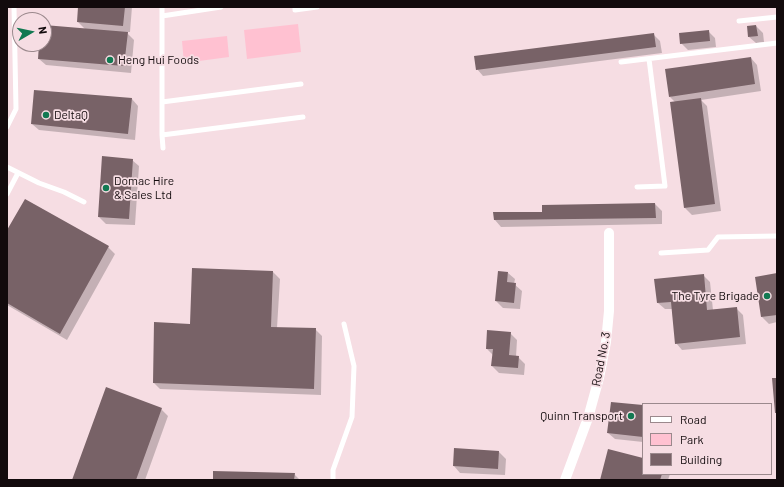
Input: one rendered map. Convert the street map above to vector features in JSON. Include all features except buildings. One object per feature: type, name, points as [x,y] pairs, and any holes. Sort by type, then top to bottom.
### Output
[{"type":"street","name":"Road No. 3","points":[[565,480],[588,418],[599,378],[606,342],[609,311],[609,233]]},
{"type":"lane","points":[[7,127],[16,108],[14,7]]},
{"type":"lane","points":[[162,7],[163,148]]},
{"type":"lane","points":[[162,16],[221,7]]},
{"type":"lane","points":[[295,7],[295,10],[318,7]]},
{"type":"lane","points":[[739,21],[777,17]]},
{"type":"lane","points":[[621,62],[777,44]]},
{"type":"lane","points":[[637,187],[665,186],[649,59]]},
{"type":"lane","points":[[162,102],[301,84]]},
{"type":"lane","points":[[162,135],[303,117]]},
{"type":"lane","points":[[7,167],[39,183],[64,192],[84,202]]},
{"type":"lane","points":[[7,194],[18,173]]},
{"type":"lane","points":[[661,253],[708,250],[718,237],[777,236]]},
{"type":"lane","points":[[333,480],[333,470],[352,417],[354,366],[344,324]]},
{"type":"green space","points":[[298,24],[301,52],[247,59],[244,30]]},
{"type":"green space","points":[[227,36],[229,57],[184,63],[182,41]]},
{"type":"place","name":"Heng Hui Foods","points":[[110,60]]},
{"type":"place","name":"DeltaQ","points":[[46,115]]},
{"type":"place","name":"Domac Hire & Sales Ltd","points":[[106,188]]},
{"type":"place","name":"The Tyre Brigade","points":[[767,296]]},
{"type":"place","name":"Quinn Transport","points":[[631,416]]}]
